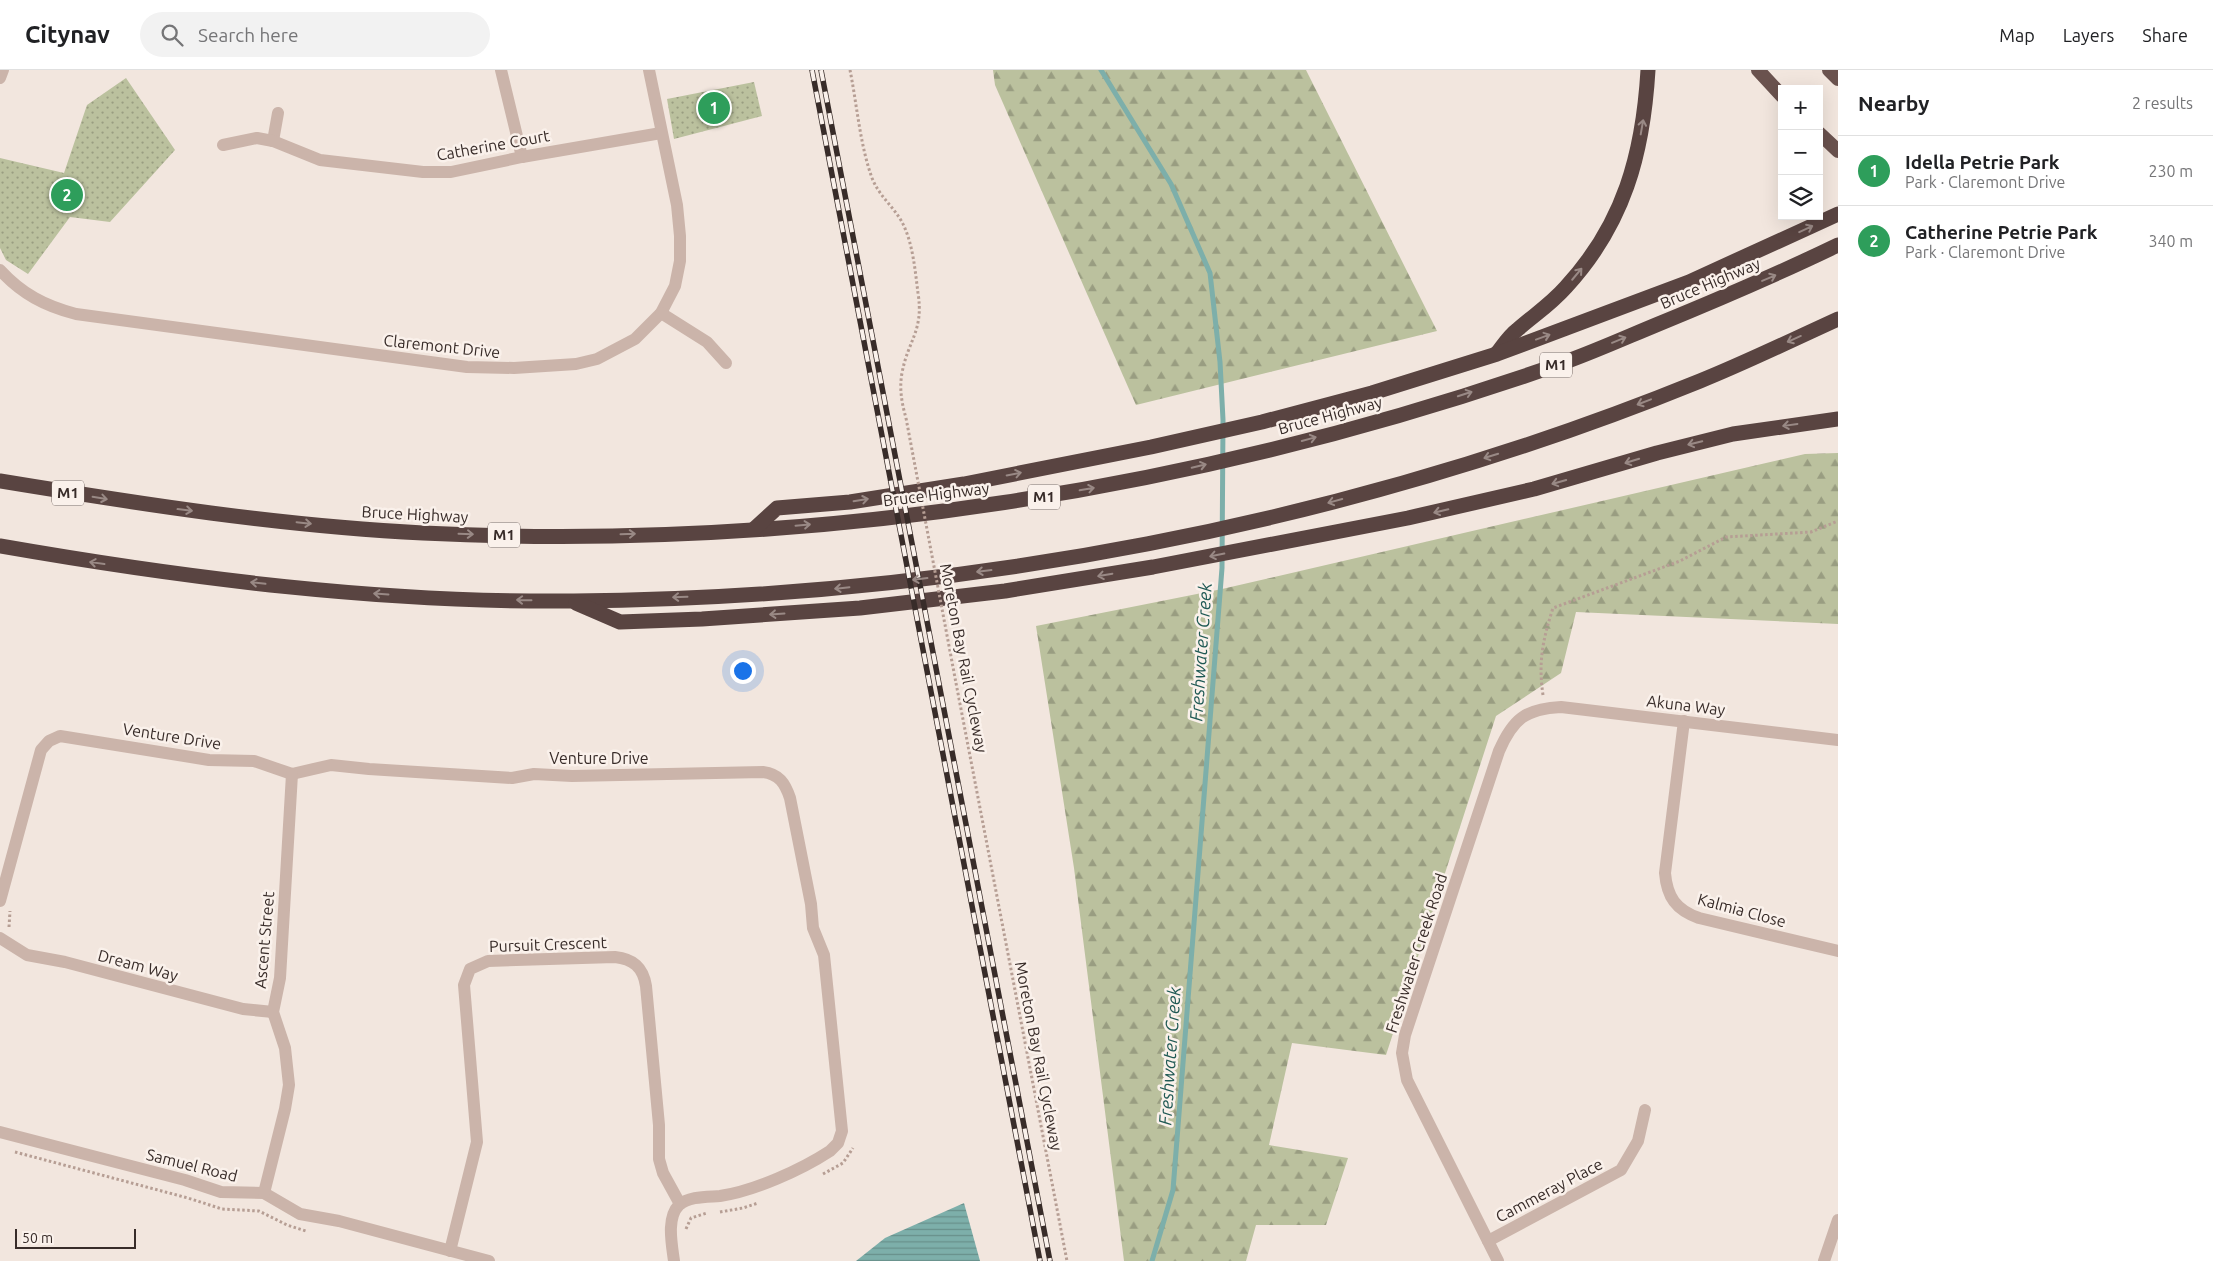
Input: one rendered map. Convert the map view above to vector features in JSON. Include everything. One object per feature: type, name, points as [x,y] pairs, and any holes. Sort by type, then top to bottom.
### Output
[{"type":"highway","points":[[1497,354],[1516,330],[1540,314],[1566,288],[1606,233],[1623,197],[1638,154],[1646,109],[1648,70]]},
{"type":"highway","points":[[1758,70],[1778,92]]},
{"type":"highway","points":[[1829,70],[1838,79]]},
{"type":"highway","points":[[1823,137],[1838,151]]},
{"type":"highway","points":[[754,529],[777,508],[850,502],[932,489],[1151,447],[1262,422],[1372,393],[1497,354],[1689,282],[1838,214]]},
{"type":"highway","name":"Bruce Highway","points":[[0,482],[136,504],[255,518],[422,533],[550,536],[754,529],[884,519],[1030,499],[1152,477],[1262,452],[1427,406],[1570,360],[1774,275],[1838,245]]},
{"type":"highway","points":[[0,546],[194,576],[307,588],[430,598],[572,601],[828,589],[1018,566],[1153,543],[1264,519],[1470,462],[1594,422],[1702,380],[1838,318]]},
{"type":"highway","points":[[572,601],[620,622],[702,619],[869,608],[1005,591],[1153,567],[1265,546],[1489,500],[1733,434],[1838,418]]},
{"type":"street","points":[[0,78],[3,70]]},
{"type":"street","points":[[501,70],[522,157]]},
{"type":"street","name":"Claremont Drive","points":[[0,270],[14,285],[32,298],[52,308],[76,314],[467,367],[514,368],[576,364],[597,359],[634,339],[661,312],[675,286],[680,261],[677,205],[661,133],[650,70]]},
{"type":"street","points":[[273,141],[278,112]]},
{"type":"street","name":"Catherine Court","points":[[223,145],[257,138],[273,141],[320,160],[423,172],[452,172],[522,157],[661,133]]},
{"type":"street","points":[[661,312],[707,342],[726,363]]},
{"type":"street","name":"Akuna Way","points":[[1530,712],[1545,708],[1561,707],[1838,740]]},
{"type":"street","name":"Freshwater Creek Road","points":[[1498,1261],[1407,1080],[1402,1052],[1405,1035],[1499,752],[1507,734],[1517,721],[1530,712]]},
{"type":"street","name":"Kalmia Close","points":[[1684,721],[1665,873],[1670,897],[1678,907],[1699,918],[1838,951]]},
{"type":"street","name":"Venture Drive","points":[[0,901],[38,756],[44,745],[55,737],[66,736],[209,760],[254,760],[292,774],[331,764],[369,769],[512,778],[534,774],[572,776],[763,772],[776,776],[784,782],[790,798],[811,904],[813,928],[824,954],[842,1125],[841,1138],[835,1147],[823,1156],[753,1188],[737,1193],[691,1199],[680,1204]]},
{"type":"street","name":"Ascent Street","points":[[264,1193],[285,1109],[289,1085],[285,1048],[273,1012],[280,978],[292,774]]},
{"type":"street","name":"Dream Way","points":[[0,938],[27,955],[64,962],[243,1009],[273,1012]]},
{"type":"street","name":"Pursuit Crescent","points":[[450,1251],[477,1142],[464,985],[470,969],[488,961],[615,957],[629,959],[638,966],[646,986],[661,1166],[680,1204]]},
{"type":"street","name":"Cammeray Place","points":[[1488,1241],[1621,1170],[1638,1140],[1645,1110]]},
{"type":"street","name":"Samuel Road","points":[[0,1132],[185,1180],[221,1192],[264,1193],[300,1214],[339,1221],[489,1261]]},
{"type":"street","points":[[674,1261],[672,1225],[675,1212],[680,1204]]},
{"type":"street","points":[[1824,1261],[1838,1220]]},
{"type":"path","name":"Moreton Bay Rail Cycleway","points":[[850,70],[869,169],[878,190],[896,213],[907,232],[918,294],[920,320],[902,374],[902,399],[1043,1146],[1067,1261]]},
{"type":"path","points":[[1545,708],[1540,678],[1541,644],[1553,608],[1680,561],[1726,537],[1810,532],[1838,521]]},
{"type":"path","points":[[819,1175],[843,1163],[854,1144]]},
{"type":"path","points":[[686,1236],[688,1222],[699,1214],[730,1211],[759,1202]]},
{"type":"green space","points":[[993,70],[1306,70],[1437,331],[1136,405],[995,85]]},
{"type":"green space","points":[[126,78],[175,150],[110,222],[70,217],[28,274],[6,260],[0,248],[0,158],[64,173],[87,105]]},
{"type":"green space","points":[[754,82],[762,116],[674,139],[667,99]]},
{"type":"green space","points":[[1838,453],[1838,624],[1576,612],[1561,673],[1496,716],[1386,1055],[1292,1043],[1269,1145],[1348,1158],[1326,1225],[1256,1225],[1246,1261],[1124,1261],[1074,868],[1036,626],[1222,589],[1805,454]]},
{"type":"water","points":[[964,1203],[980,1261],[856,1261],[885,1238]]},
{"type":"waterway","name":"Freshwater Creek","points":[[1101,70],[1171,184],[1210,273],[1220,362],[1223,420],[1222,568],[1173,1190],[1152,1261]]},
{"type":"railway","points":[[812,70],[1040,1261]]},
{"type":"railway","points":[[821,70],[1050,1261]]},
{"type":"place","name":"Idella Petrie Park","points":[[714,108]]},
{"type":"place","name":"Catherine Petrie Park","points":[[67,195]]}]
